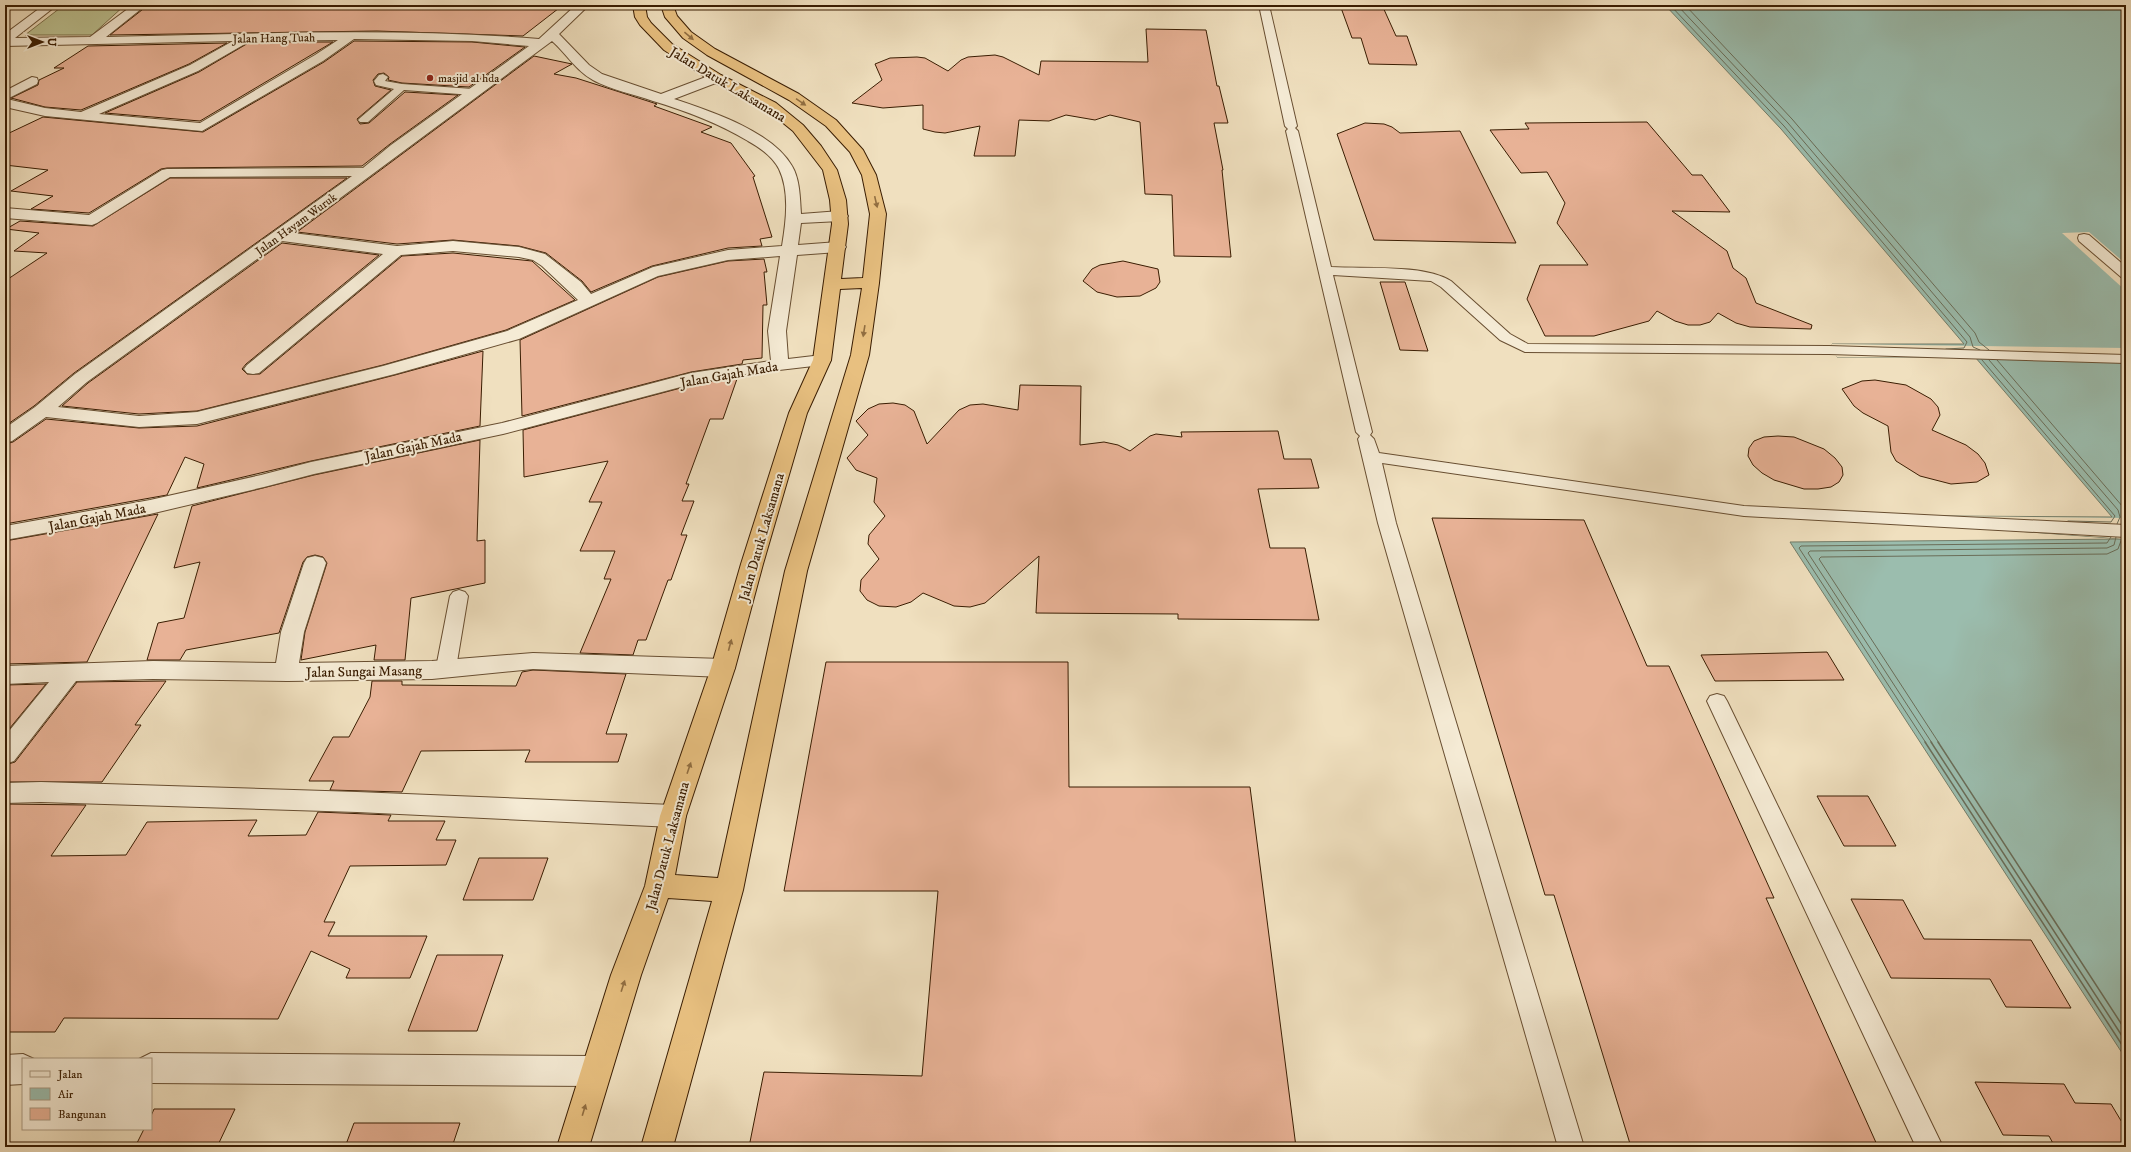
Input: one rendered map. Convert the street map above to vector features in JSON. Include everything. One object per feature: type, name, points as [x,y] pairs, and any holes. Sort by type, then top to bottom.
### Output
[{"type":"highway","name":"Jalan Datuk Laksamana","points":[[573,1147],[626,975],[659,886],[673,816],[723,668],[752,564],[798,413],[822,360],[838,247],[840,216],[838,200],[830,170],[816,149],[802,133],[771,106],[716,78],[668,48],[646,26],[641,17],[638,5]]},
{"type":"highway","name":"Jalan Datuk Laksamana","points":[[657,1147],[729,890],[796,571],[860,355],[871,283],[878,214],[869,175],[856,150],[831,123],[794,98],[711,52],[687,35],[671,17],[667,5]]},
{"type":"highway","points":[[832,284],[871,283]]},
{"type":"highway","points":[[659,886],[729,890]]},
{"type":"street","points":[[5,41],[51,5]]},
{"type":"street","points":[[92,41],[140,5]]},
{"type":"street","name":"Jalan Hayam Wuruk","points":[[5,437],[42,411],[81,378],[280,236],[367,172],[396,148],[546,39],[583,5]]},
{"type":"street","name":"Jalan Hang Tuah","points":[[5,41],[247,39],[429,35],[546,39]]},
{"type":"street","points":[[5,103],[45,112],[180,126],[206,126],[319,58],[350,36]]},
{"type":"street","points":[[84,116],[194,68],[247,39]]},
{"type":"street","points":[[546,39],[562,42],[584,68],[598,77],[703,114],[769,148],[786,166],[794,208],[794,219],[777,331],[780,365]]},
{"type":"street","points":[[661,99],[716,78]]},
{"type":"street","points":[[5,96],[32,81]]},
{"type":"street","points":[[5,213],[92,220],[167,173],[270,171],[367,172]]},
{"type":"street","points":[[794,219],[840,216]]},
{"type":"street","points":[[280,236],[397,251],[453,246],[519,252],[539,258],[548,263],[575,286],[588,301]]},
{"type":"street","points":[[42,411],[120,420],[177,422],[197,418],[389,370],[513,335],[614,288],[666,268],[728,255],[838,247]]},
{"type":"street","points":[[252,369],[397,251]]},
{"type":"street","name":"Jalan Gajah Mada","points":[[5,533],[150,507],[264,481],[311,468],[503,428],[691,379],[822,360]]},
{"type":"street","points":[[287,672],[286,660],[315,563]]},
{"type":"street","name":"Jalan Sungai Masang","points":[[5,675],[153,670],[287,672],[432,670],[533,661],[723,668]]},
{"type":"street","points":[[5,754],[70,672]]},
{"type":"street","points":[[5,793],[41,792],[350,801],[673,816]]},
{"type":"street","points":[[152,1068],[595,1072]]},
{"type":"street","points":[[5,1070],[22,1069]]},
{"type":"lane","points":[[1264,5],[1292,129],[1387,523],[1571,1147]]},
{"type":"lane","points":[[383,77],[379,81],[380,83],[402,87],[473,92]]},
{"type":"lane","points":[[364,120],[402,87]]},
{"type":"lane","points":[[2084,238],[2126,274]]},
{"type":"lane","points":[[1326,271],[1424,275],[1436,278],[1446,284],[1505,337],[1525,348],[1829,350],[2126,359]]},
{"type":"lane","points":[[1368,443],[1744,511],[2126,531]]},
{"type":"lane","points":[[446,668],[459,596]]},
{"type":"lane","points":[[1717,701],[1930,1147]]},
{"type":"green space","points":[[64,5],[125,5],[92,35],[25,35]]},
{"type":"water","points":[[1665,5],[2126,5],[2126,1059],[1790,542],[2124,539],[1950,526],[1941,520],[1944,516],[2112,517],[1975,357],[1837,357],[1832,344],[1964,344],[1781,129]]},
{"type":"pier","points":[[2089,232],[2126,264],[2126,291],[2062,233]]},
{"type":"pier","points":[[1832,344],[2126,348],[2126,360],[1975,357],[1837,357],[1829,350]]},
{"type":"pier","points":[[1944,516],[2126,518],[2126,539],[1950,526],[1941,520]]},
{"type":"building","points":[[563,5],[523,36],[377,31],[110,35],[147,6]]},
{"type":"building","points":[[1340,5],[1382,5],[1396,36],[1407,36],[1417,65],[1369,64],[1361,38],[1352,38]]},
{"type":"building","points":[[1146,29],[1206,30],[1217,86],[1219,86],[1228,123],[1214,123],[1223,170],[1231,257],[1174,256],[1172,195],[1145,194],[1140,122],[1110,115],[1095,120],[1066,115],[1049,121],[1019,120],[1015,156],[974,156],[980,126],[945,133],[935,132],[923,129],[923,105],[883,108],[852,103],[882,80],[875,64],[890,58],[925,58],[948,71],[961,60],[968,57],[995,55],[1003,57],[1039,75],[1041,61],[1148,62]]},
{"type":"building","points":[[354,41],[472,42],[525,47],[469,87],[402,83],[388,80],[389,77],[384,73],[378,74],[373,80],[375,86],[391,90],[357,119],[360,124],[369,123],[405,92],[458,95],[362,166],[161,169],[89,213],[31,209],[53,196],[11,191],[48,170],[5,165],[5,135],[43,117],[203,132],[324,62]]},
{"type":"building","points":[[250,42],[333,42],[200,121],[105,113],[199,72]]},
{"type":"building","points":[[227,43],[189,64],[81,110],[45,107],[11,98],[38,85],[39,80],[64,68],[54,68],[88,46]]},
{"type":"building","points":[[534,56],[572,64],[554,74],[576,78],[657,104],[654,106],[712,127],[701,132],[731,143],[755,176],[753,177],[772,237],[760,239],[762,246],[728,248],[652,266],[591,292],[582,281],[546,253],[519,246],[453,240],[397,244],[297,232]]},
{"type":"building","points":[[1647,122],[1692,175],[1702,175],[1730,212],[1672,211],[1727,251],[1733,268],[1746,278],[1756,303],[1812,325],[1811,329],[1750,327],[1736,323],[1718,313],[1710,322],[1700,325],[1688,325],[1675,321],[1657,311],[1649,321],[1594,336],[1545,336],[1527,299],[1540,265],[1588,265],[1557,223],[1565,203],[1547,172],[1521,173],[1490,130],[1529,129],[1525,123]]},
{"type":"building","points":[[1365,123],[1384,124],[1392,127],[1400,133],[1460,131],[1516,243],[1374,240],[1337,134]]},
{"type":"building","points":[[170,178],[347,178],[74,373],[34,406],[5,426],[5,281],[47,253],[14,251],[39,233],[6,229],[20,221],[93,226]]},
{"type":"building","points":[[282,243],[379,255],[246,364],[242,369],[247,374],[260,374],[402,256],[453,253],[532,261],[575,300],[506,330],[383,365],[197,411],[139,414],[62,406],[88,383]]},
{"type":"building","points":[[764,259],[767,272],[764,272],[767,305],[763,305],[762,358],[743,360],[742,364],[691,372],[522,416],[520,340],[658,277],[728,261]]},
{"type":"building","points":[[1123,261],[1158,269],[1160,282],[1156,288],[1140,296],[1117,297],[1097,292],[1083,281],[1092,269],[1100,265]]},
{"type":"building","points":[[1380,282],[1405,282],[1428,351],[1400,350]]},
{"type":"building","points":[[483,351],[480,426],[311,461],[197,488],[204,464],[185,457],[167,495],[5,524],[5,444],[13,442],[46,419],[139,428],[197,426]]},
{"type":"building","points":[[738,376],[723,419],[710,419],[686,484],[689,484],[682,501],[694,501],[681,535],[687,535],[671,580],[668,580],[646,640],[638,640],[633,655],[580,653],[611,579],[604,579],[615,551],[580,551],[602,502],[589,502],[608,461],[524,477],[523,430],[692,385]]},
{"type":"building","points":[[1875,380],[1906,385],[1931,399],[1938,407],[1940,415],[1932,430],[1966,445],[1978,454],[1985,463],[1989,475],[1977,482],[1951,484],[1920,476],[1896,461],[1891,452],[1888,426],[1863,413],[1854,406],[1842,389],[1862,381]]},
{"type":"building","points":[[1020,385],[1081,386],[1080,445],[1104,442],[1118,445],[1130,451],[1150,436],[1156,434],[1182,437],[1181,432],[1278,431],[1284,459],[1311,459],[1319,488],[1258,489],[1270,548],[1305,548],[1319,620],[1178,619],[1178,614],[1036,613],[1039,556],[985,603],[970,607],[954,606],[923,593],[911,602],[896,607],[879,606],[867,600],[860,591],[861,580],[879,559],[868,544],[869,535],[885,516],[874,502],[877,478],[856,470],[847,458],[868,435],[856,421],[868,409],[879,404],[893,403],[905,405],[914,411],[927,444],[959,410],[970,405],[983,404],[1018,410]]},
{"type":"building","points":[[1764,437],[1794,437],[1824,449],[1835,458],[1842,467],[1843,475],[1839,482],[1831,487],[1804,489],[1774,480],[1762,473],[1753,465],[1748,456],[1749,448],[1754,441]]},
{"type":"building","points":[[480,440],[477,541],[485,540],[485,583],[411,598],[405,660],[374,660],[376,645],[301,660],[305,632],[327,563],[323,557],[315,555],[307,557],[303,562],[279,633],[186,650],[180,660],[147,660],[158,623],[184,618],[200,562],[174,568],[192,506],[314,475]]},
{"type":"building","points":[[158,514],[87,662],[5,664],[5,541]]},
{"type":"building","points":[[1432,518],[1584,520],[1647,666],[1669,666],[1774,898],[1766,898],[1878,1147],[1631,1147],[1554,895],[1545,895]]},
{"type":"building","points":[[1827,652],[1844,680],[1715,681],[1701,655]]},
{"type":"building","points":[[826,662],[1068,662],[1069,787],[1250,787],[1296,1147],[749,1147],[764,1072],[922,1076],[938,891],[784,891]]},
{"type":"building","points":[[533,670],[626,674],[606,734],[627,734],[618,762],[525,762],[530,750],[421,751],[402,792],[330,790],[334,781],[309,781],[333,737],[349,737],[370,697],[372,681],[402,681],[402,685],[516,686],[522,672]]},
{"type":"building","points":[[166,681],[135,725],[141,725],[102,782],[5,782],[5,765],[15,762],[77,682]]},
{"type":"building","points":[[46,684],[5,734],[5,685]]},
{"type":"building","points":[[1817,796],[1868,796],[1896,846],[1844,846]]},
{"type":"building","points":[[5,804],[86,805],[51,856],[126,855],[147,822],[257,820],[248,836],[306,835],[318,812],[391,815],[388,821],[445,821],[436,840],[456,840],[446,865],[350,866],[324,922],[335,922],[328,936],[427,936],[410,978],[346,978],[350,969],[311,951],[278,1019],[64,1018],[55,1032],[5,1032]]},
{"type":"building","points":[[479,858],[548,858],[533,900],[463,900]]},
{"type":"building","points":[[1851,899],[1903,900],[1924,939],[2031,940],[2071,1008],[2006,1007],[1990,979],[1891,978]]},
{"type":"building","points":[[437,955],[503,955],[477,1031],[408,1031]]},
{"type":"building","points":[[1975,1082],[2064,1084],[2075,1103],[2111,1104],[2126,1129],[2126,1147],[2055,1147],[2049,1136],[2003,1135]]},
{"type":"building","points":[[154,1109],[235,1109],[217,1147],[135,1147],[144,1130],[152,1130],[152,1114]]},
{"type":"building","points":[[354,1123],[460,1123],[452,1147],[345,1147]]},
{"type":"place","name":"masjid al hda","points":[[430,78]]}]
